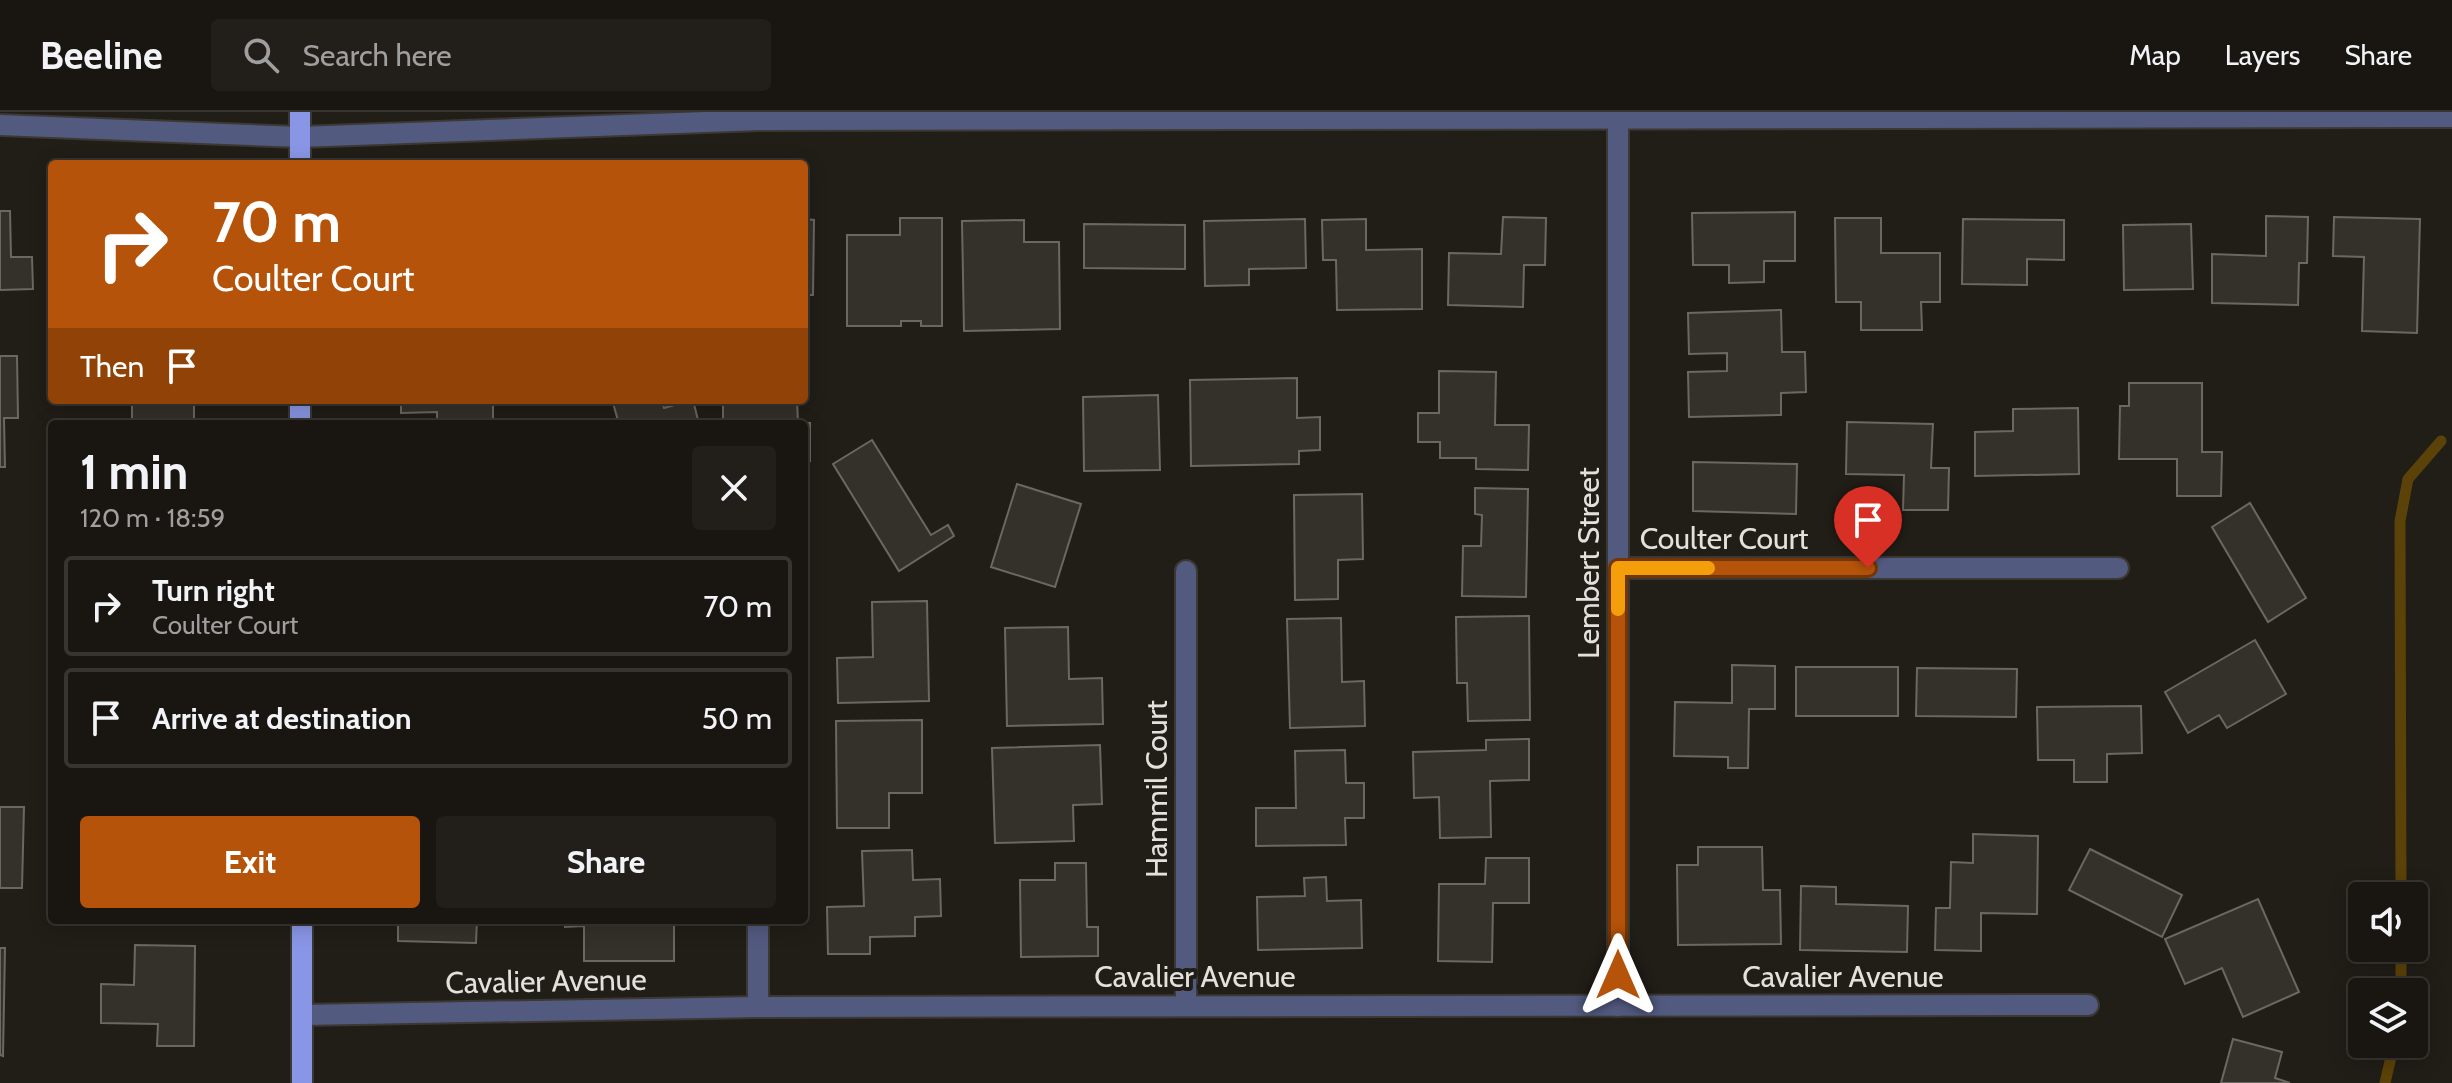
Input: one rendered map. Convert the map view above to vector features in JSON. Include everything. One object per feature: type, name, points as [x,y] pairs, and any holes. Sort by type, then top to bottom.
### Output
[{"type":"main road","points":[[300,112],[300,160]]},
{"type":"main road","points":[[302,924],[302,1083]]},
{"type":"street","points":[[0,125],[300,137],[760,116],[1370,116],[1618,120],[2227,115],[2452,117]]},
{"type":"street","name":"Lembert Street","points":[[1618,120],[1618,1006]]},
{"type":"street","name":"Coulter Court","points":[[1618,568],[2118,568]]},
{"type":"street","name":"Hammil Court","points":[[1186,571],[1186,1006]]},
{"type":"street","points":[[758,924],[758,1007]]},
{"type":"street","name":"Cavalier Avenue","points":[[302,1015],[758,1007],[2088,1005]]},
{"type":"building","points":[[0,211],[10,211],[11,257],[32,257],[33,289],[0,290]]},
{"type":"building","points":[[1795,212],[1795,261],[1764,261],[1764,282],[1729,283],[1729,265],[1693,265],[1692,213]]},
{"type":"building","points":[[2266,216],[2308,217],[2307,263],[2299,263],[2298,305],[2212,303],[2212,254],[2266,256]]},
{"type":"building","points":[[1503,217],[1546,218],[1545,265],[1524,265],[1523,307],[1448,305],[1449,253],[1501,254]]},
{"type":"building","points":[[2334,217],[2420,219],[2417,333],[2362,331],[2364,257],[2333,256]]},
{"type":"building","points":[[900,218],[942,218],[942,326],[921,326],[921,321],[901,321],[901,326],[847,326],[847,235],[900,235]]},
{"type":"building","points":[[1835,218],[1881,218],[1881,253],[1940,253],[1940,302],[1921,302],[1922,330],[1861,330],[1861,302],[1836,302]]},
{"type":"building","points":[[808,219],[814,220],[813,295],[808,295]]},
{"type":"building","points":[[1305,219],[1306,268],[1249,269],[1249,285],[1205,286],[1204,221]]},
{"type":"building","points":[[1366,219],[1366,250],[1422,249],[1422,309],[1337,310],[1336,260],[1323,260],[1322,220]]},
{"type":"building","points":[[1963,219],[2064,220],[2064,260],[2027,259],[2027,285],[1962,284]]},
{"type":"building","points":[[1024,220],[1024,242],[1059,242],[1060,329],[964,331],[962,221]]},
{"type":"building","points":[[1084,224],[1185,225],[1185,269],[1084,268]]},
{"type":"building","points":[[2191,224],[2193,289],[2124,290],[2123,225]]},
{"type":"building","points":[[1781,310],[1782,352],[1805,352],[1806,392],[1781,393],[1781,415],[1689,417],[1688,372],[1727,371],[1727,353],[1689,354],[1688,313]]},
{"type":"building","points":[[0,356],[17,356],[18,418],[4,418],[5,467],[0,467]]},
{"type":"building","points":[[1439,371],[1496,372],[1495,425],[1529,425],[1528,470],[1476,469],[1476,458],[1440,458],[1440,442],[1418,442],[1418,413],[1439,413]]},
{"type":"building","points":[[1297,378],[1297,418],[1320,417],[1320,450],[1299,451],[1299,464],[1191,466],[1190,380]]},
{"type":"building","points":[[2129,383],[2202,383],[2202,452],[2222,452],[2221,496],[2177,496],[2177,459],[2119,459],[2120,406],[2129,406]]},
{"type":"building","points":[[1158,395],[1160,470],[1084,471],[1083,397]]},
{"type":"building","points":[[132,404],[194,404],[194,420],[132,420]]},
{"type":"building","points":[[401,404],[493,404],[493,420],[437,420],[437,412],[401,413]]},
{"type":"building","points":[[613,404],[663,404],[664,408],[694,404],[698,420],[618,420]]},
{"type":"building","points":[[723,404],[797,404],[798,420],[723,420]]},
{"type":"building","points":[[2078,408],[2079,474],[1975,476],[1975,432],[2013,431],[2013,409]]},
{"type":"building","points":[[1847,422],[1933,424],[1931,468],[1949,468],[1948,510],[1903,510],[1904,475],[1846,474]]},
{"type":"building","points":[[808,423],[810,423],[808,461]]},
{"type":"building","points":[[872,440],[931,535],[948,525],[954,536],[899,571],[833,464]]},
{"type":"building","points":[[1693,462],[1797,464],[1796,514],[1693,511]]},
{"type":"building","points":[[1017,484],[1081,504],[1055,587],[991,567]]},
{"type":"building","points":[[1475,488],[1528,489],[1526,597],[1462,596],[1463,546],[1481,546],[1482,515],[1475,514]]},
{"type":"building","points":[[1362,494],[1363,559],[1338,560],[1338,599],[1295,600],[1294,495]]},
{"type":"building","points":[[2250,503],[2306,598],[2268,622],[2212,527]]},
{"type":"building","points":[[927,601],[929,701],[838,703],[837,658],[873,657],[872,602]]},
{"type":"building","points":[[1529,616],[1530,720],[1468,721],[1467,683],[1457,683],[1456,617]]},
{"type":"building","points":[[1341,618],[1342,682],[1364,681],[1365,726],[1290,728],[1287,619]]},
{"type":"building","points":[[1068,627],[1069,679],[1102,678],[1103,724],[1007,726],[1005,628]]},
{"type":"building","points":[[2255,640],[2286,694],[2227,728],[2219,715],[2188,733],[2165,692]]},
{"type":"building","points":[[1732,665],[1775,666],[1775,709],[1749,709],[1748,768],[1728,768],[1728,757],[1674,756],[1675,702],[1732,703]]},
{"type":"building","points":[[1796,667],[1898,667],[1898,716],[1796,716]]},
{"type":"building","points":[[1917,668],[2017,669],[2016,717],[1916,716]]},
{"type":"building","points":[[2141,706],[2142,753],[2107,754],[2107,782],[2074,782],[2074,760],[2038,760],[2037,707]]},
{"type":"building","points":[[922,720],[922,793],[889,793],[889,828],[837,828],[836,721]]},
{"type":"building","points":[[1529,739],[1529,780],[1490,781],[1491,837],[1440,838],[1439,797],[1414,798],[1413,752],[1486,750],[1486,740]]},
{"type":"building","points":[[1100,745],[1102,804],[1073,805],[1074,841],[995,843],[992,748]]},
{"type":"building","points":[[1345,750],[1346,783],[1364,783],[1364,818],[1345,818],[1346,845],[1256,846],[1256,808],[1296,808],[1295,751]]},
{"type":"building","points":[[0,807],[24,807],[22,888],[0,888]]},
{"type":"building","points":[[1973,834],[2038,836],[2037,914],[1981,913],[1981,951],[1935,950],[1936,908],[1950,908],[1951,862],[1973,863]]},
{"type":"building","points":[[1698,847],[1762,847],[1763,890],[1780,890],[1781,944],[1678,945],[1677,865],[1698,865]]},
{"type":"building","points":[[2090,849],[2182,895],[2162,937],[2069,890]]},
{"type":"building","points":[[912,850],[913,880],[940,879],[941,916],[915,917],[915,936],[870,937],[870,954],[828,954],[827,907],[864,906],[862,851]]},
{"type":"building","points":[[1486,858],[1529,858],[1529,903],[1493,903],[1492,962],[1438,961],[1439,884],[1485,884]]},
{"type":"building","points":[[1055,863],[1086,863],[1087,927],[1098,927],[1098,956],[1021,957],[1020,880],[1055,880]]},
{"type":"building","points":[[1326,877],[1327,901],[1361,900],[1362,948],[1258,950],[1257,897],[1305,896],[1304,878]]},
{"type":"building","points":[[1801,886],[1836,887],[1836,904],[1908,906],[1907,952],[1800,950]]},
{"type":"building","points":[[2258,899],[2299,992],[2243,1017],[2222,968],[2185,984],[2165,939]]},
{"type":"building","points":[[398,924],[477,924],[476,943],[398,941]]},
{"type":"building","points":[[565,924],[674,924],[674,961],[584,961],[584,926],[565,927]]},
{"type":"building","points":[[135,945],[195,946],[194,1046],[157,1046],[158,1024],[101,1023],[101,984],[134,985]]},
{"type":"building","points":[[0,948],[5,948],[3,1056],[0,1055]]},
{"type":"building","points":[[2233,1039],[2282,1052],[2275,1078],[2290,1083],[2221,1083]]},
{"type":"waterway","points":[[2401,882],[2400,521],[2408,479],[2441,441]]},
{"type":"waterway","points":[[2401,962],[2401,978]]},
{"type":"waterway","points":[[2385,1083],[2391,1058]]},
{"type":"slow traffic","points":[[1618,609],[1618,568],[1708,568]]},
{"type":"route","points":[[1618,975],[1618,568],[1868,568]]}]
